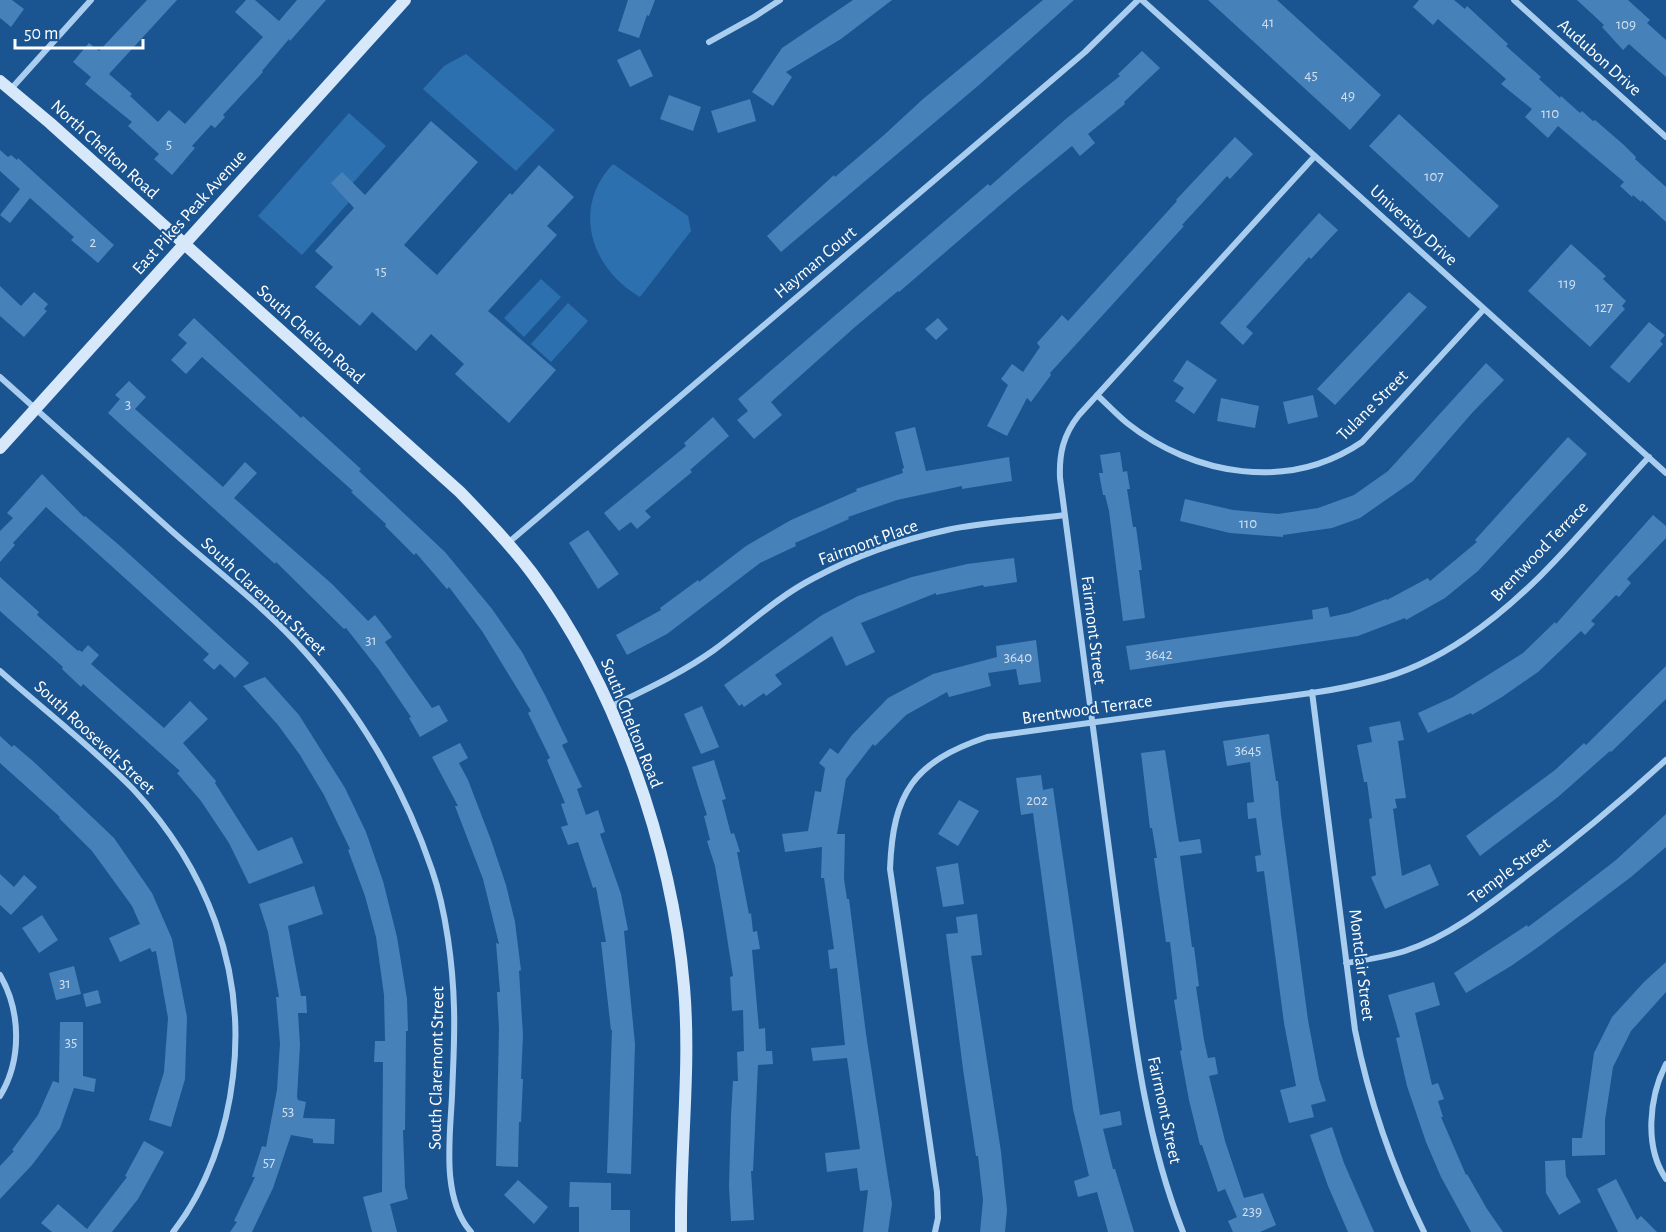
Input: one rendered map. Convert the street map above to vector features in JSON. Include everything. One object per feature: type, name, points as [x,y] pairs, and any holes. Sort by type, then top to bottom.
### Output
[{"type":"main road","name":"East Pikes Peak Avenue","points":[[0,448],[405,0]]},
{"type":"main road","name":"North Chelton Road","points":[[0,81],[184,246]]},
{"type":"main road","name":"South Chelton Road","points":[[184,246],[453,485],[508,543],[532,574],[559,612],[598,680],[651,818],[675,922],[681,965],[686,1044],[681,1232]]},
{"type":"street","points":[[11,89],[91,0]]},
{"type":"street","points":[[709,42],[780,0]]},
{"type":"street","name":"University Drive","points":[[1140,0],[1666,473]]},
{"type":"street","name":"Hayman Court","points":[[508,543],[1085,52],[1140,0]]},
{"type":"street","name":"Audubon Drive","points":[[1514,0],[1666,137]]},
{"type":"street","name":"Fairmont Street","points":[[1184,1232],[1162,1173],[1142,1086],[1091,724],[1059,460],[1063,442],[1070,427],[1315,156]]},
{"type":"street","name":"Tulane Street","points":[[1097,395],[1135,429],[1173,452],[1197,462],[1251,472],[1276,473],[1306,468],[1344,455],[1362,442],[1484,309]]},
{"type":"street","name":"South Claremont Street","points":[[0,377],[278,625],[303,650],[354,714],[393,779],[433,872],[447,938],[453,984],[455,1038],[449,1162],[458,1208],[471,1232]]},
{"type":"street","name":"Brentwood Terrace","points":[[935,1232],[938,1218],[937,1192],[890,869],[894,820],[912,782],[943,755],[987,737],[1312,692],[1372,681],[1438,655],[1499,615],[1525,592],[1649,457]]},
{"type":"street","name":"Fairmont Place","points":[[610,707],[689,666],[784,596],[812,578],[845,563],[877,550],[948,530],[1065,515]]},
{"type":"street","name":"South Roosevelt Street","points":[[0,671],[107,764],[133,789],[154,814],[195,874],[212,909],[222,938],[234,1001],[236,1036],[231,1097],[203,1182],[192,1204],[173,1232]]},
{"type":"street","name":"Montclair Street","points":[[1312,692],[1355,1030],[1364,1073],[1394,1164],[1424,1232]]},
{"type":"street","name":"Temple Street","points":[[1346,963],[1406,951],[1430,941],[1465,920],[1490,904],[1588,830],[1666,760]]},
{"type":"street","points":[[0,975],[10,995],[16,1035],[15,1054],[10,1074],[0,1096]]},
{"type":"street","points":[[1666,1064],[1657,1084],[1652,1108],[1652,1132],[1655,1154],[1666,1179]]},
{"type":"shaded area","points":[[466,54],[555,130],[516,171],[423,89],[444,66]]},
{"type":"shaded area","points":[[349,113],[386,146],[351,185],[358,192],[302,255],[258,216]]},
{"type":"shaded area","points":[[613,164],[688,216],[691,231],[640,297],[609,271],[592,236],[590,218],[593,199],[600,181]]},
{"type":"shaded area","points":[[541,279],[561,297],[524,337],[504,318]]},
{"type":"shaded area","points":[[568,303],[588,321],[551,362],[531,344]]},
{"type":"building","points":[[0,0],[12,0],[24,9],[11,27],[0,18]]},
{"type":"building","points":[[147,0],[177,0],[109,74],[132,94],[130,96],[158,122],[169,110],[185,124],[263,37],[235,12],[246,0],[255,0],[279,21],[297,0],[326,0],[223,115],[225,117],[215,128],[211,125],[192,146],[195,148],[172,175],[154,159],[159,154],[128,126],[132,122],[85,84],[91,77],[73,62],[89,43],[99,51]]},
{"type":"building","points":[[628,0],[655,0],[639,38],[618,31]]},
{"type":"building","points":[[853,0],[892,0],[841,39],[786,72],[792,77],[773,106],[752,92],[782,48]]},
{"type":"building","points":[[1043,0],[1074,0],[979,85],[781,252],[767,236],[834,175],[835,177],[923,99]]},
{"type":"building","points":[[1208,0],[1277,0],[1381,95],[1350,130]]},
{"type":"building","points":[[1419,0],[1454,0],[1465,9],[1467,6],[1508,44],[1506,46],[1541,77],[1539,79],[1560,98],[1561,96],[1580,113],[1582,111],[1593,121],[1595,120],[1624,145],[1636,157],[1635,159],[1666,187],[1666,222],[1642,200],[1641,202],[1633,195],[1632,197],[1620,186],[1624,182],[1558,126],[1548,138],[1525,117],[1532,109],[1501,84],[1506,79],[1438,19],[1433,25],[1413,7]]},
{"type":"building","points":[[1577,0],[1628,0],[1650,20],[1647,23],[1666,40],[1666,77],[1629,44],[1623,50],[1602,27],[1604,25]]},
{"type":"building","points":[[640,49],[653,76],[630,87],[617,60]]},
{"type":"building","points":[[1142,51],[1160,68],[1124,102],[1125,104],[1088,134],[1095,143],[1080,156],[1072,146],[855,327],[771,402],[782,415],[754,439],[737,420],[748,411],[738,399],[988,184],[990,186],[1067,118],[1120,76],[1118,74]]},
{"type":"building","points":[[669,95],[701,107],[693,131],[660,119]]},
{"type":"building","points":[[750,99],[756,121],[718,133],[711,111]]},
{"type":"building","points":[[1399,114],[1499,206],[1469,238],[1369,146]]},
{"type":"building","points":[[431,121],[478,162],[404,245],[437,275],[510,193],[512,195],[539,165],[574,197],[547,226],[557,235],[488,311],[556,370],[509,423],[455,374],[464,364],[431,334],[416,351],[372,312],[360,326],[315,287],[333,267],[315,251],[354,208],[331,183],[342,172],[365,195]]},
{"type":"building","points":[[1235,137],[1253,154],[1230,179],[1227,176],[1182,225],[1184,226],[1050,373],[1051,375],[1031,402],[1027,398],[1007,436],[987,426],[1008,385],[1001,379],[1012,364],[1023,372],[1040,347],[1037,343],[1062,315],[1068,321]]},
{"type":"building","points":[[0,150],[8,157],[11,155],[17,160],[18,158],[114,245],[98,263],[71,240],[74,237],[30,198],[10,223],[0,215],[20,189],[0,171]]},
{"type":"building","points":[[1319,213],[1338,230],[1311,259],[1309,257],[1246,327],[1253,333],[1243,345],[1220,323]]},
{"type":"building","points":[[1571,244],[1606,276],[1603,279],[1626,301],[1622,306],[1625,309],[1590,347],[1528,291]]},
{"type":"building","points":[[0,286],[21,306],[34,292],[48,304],[44,309],[47,311],[24,337],[0,316]]},
{"type":"building","points":[[1409,292],[1427,307],[1335,405],[1317,389]]},
{"type":"building","points":[[194,318],[301,418],[303,416],[361,469],[359,471],[445,552],[492,609],[522,652],[546,697],[568,742],[562,745],[582,787],[577,789],[586,815],[598,810],[605,832],[600,834],[621,894],[628,930],[624,931],[635,1044],[631,1174],[607,1173],[612,1030],[601,942],[606,942],[596,887],[593,888],[578,842],[568,845],[561,827],[568,825],[561,804],[565,803],[547,760],[550,758],[528,713],[531,711],[482,631],[449,587],[447,589],[416,553],[414,555],[385,526],[386,524],[351,492],[353,491],[202,357],[186,374],[171,360],[187,343],[178,335]]},
{"type":"building","points":[[938,318],[948,329],[936,340],[925,329]]},
{"type":"building","points":[[1649,322],[1665,335],[1660,341],[1663,344],[1629,383],[1610,367]]},
{"type":"building","points":[[1187,360],[1217,380],[1194,414],[1175,401],[1184,388],[1173,381]]},
{"type":"building","points":[[1486,363],[1504,380],[1413,481],[1360,518],[1332,528],[1283,535],[1283,537],[1230,533],[1180,521],[1185,499],[1233,510],[1278,514],[1318,508],[1354,495],[1388,471]]},
{"type":"building","points":[[129,381],[146,397],[135,409],[223,487],[245,462],[257,473],[234,498],[332,584],[368,621],[375,615],[392,637],[385,642],[432,708],[439,705],[448,721],[420,737],[409,718],[411,717],[379,670],[346,628],[344,629],[276,562],[275,564],[108,413],[120,399],[115,395]]},
{"type":"building","points":[[1313,395],[1318,417],[1288,424],[1283,402]]},
{"type":"building","points":[[1221,398],[1259,406],[1255,428],[1217,421]]},
{"type":"building","points":[[713,417],[729,436],[690,470],[692,472],[645,511],[651,517],[637,529],[631,522],[619,531],[604,513],[686,446],[684,443]]},
{"type":"building","points":[[915,427],[926,471],[1009,457],[1012,481],[962,489],[962,486],[897,500],[848,517],[849,519],[795,543],[796,546],[760,563],[667,634],[627,655],[616,635],[661,610],[660,608],[746,546],[791,520],[857,491],[856,489],[903,473],[904,468],[895,432]]},
{"type":"building","points":[[1568,437],[1587,454],[1478,571],[1445,598],[1406,620],[1405,618],[1358,636],[1130,670],[1126,646],[1313,619],[1312,610],[1328,607],[1330,617],[1349,613],[1387,600],[1428,578],[1430,581],[1477,542],[1475,540]]},
{"type":"building","points":[[1120,452],[1123,472],[1127,471],[1130,489],[1127,489],[1133,527],[1136,527],[1145,618],[1123,621],[1109,511],[1099,473],[1103,473],[1100,455]]},
{"type":"building","points":[[42,474],[84,517],[119,545],[249,663],[235,678],[220,664],[214,670],[203,660],[209,654],[46,507],[13,543],[15,545],[0,562],[0,531],[13,518],[7,513]]},
{"type":"building","points":[[1653,515],[1666,526],[1666,538],[1627,579],[1631,583],[1619,597],[1616,595],[1591,621],[1595,624],[1585,635],[1581,631],[1538,672],[1502,697],[1472,715],[1471,713],[1428,733],[1418,713],[1453,697],[1523,653],[1555,622],[1556,624]]},
{"type":"building","points":[[588,530],[619,574],[598,589],[569,543]]},
{"type":"building","points":[[1014,558],[1017,582],[984,587],[983,585],[936,595],[936,593],[861,623],[875,652],[846,666],[832,636],[775,675],[782,684],[766,696],[764,693],[744,707],[742,704],[739,706],[724,685],[822,615],[858,596],[912,577],[967,564]]},
{"type":"building","points":[[0,577],[39,612],[37,615],[78,651],[82,652],[88,645],[99,655],[91,664],[164,728],[190,701],[208,719],[183,743],[216,781],[215,783],[258,851],[292,837],[303,863],[249,884],[229,843],[201,801],[177,773],[180,771],[83,684],[81,687],[62,669],[63,667],[0,611]]},
{"type":"building","points":[[1036,640],[1041,682],[1019,685],[1016,669],[988,673],[991,686],[949,697],[947,692],[906,715],[875,746],[873,744],[846,779],[837,834],[845,834],[844,879],[847,899],[849,899],[866,1034],[892,1204],[888,1232],[863,1232],[868,1190],[860,1191],[857,1168],[827,1172],[825,1153],[860,1149],[847,1058],[813,1061],[811,1048],[845,1045],[837,968],[830,969],[828,950],[834,949],[824,878],[821,878],[822,847],[785,852],[782,834],[808,831],[815,791],[821,792],[825,768],[819,763],[830,748],[838,754],[852,735],[888,698],[933,674],[997,657],[996,646]]},
{"type":"building","points":[[1666,666],[1666,699],[1611,752],[1558,797],[1480,856],[1466,836],[1555,770],[1584,743],[1586,745]]},
{"type":"building","points":[[265,677],[299,715],[345,788],[366,832],[383,881],[397,937],[407,999],[405,1130],[403,1130],[405,1187],[408,1199],[390,1204],[397,1232],[372,1232],[363,1197],[382,1192],[383,1062],[374,1062],[375,1041],[385,1041],[384,995],[376,937],[365,896],[348,850],[350,849],[324,795],[300,755],[278,725],[243,686]]},
{"type":"building","points":[[702,706],[719,747],[701,754],[684,714]]},
{"type":"building","points":[[1400,721],[1404,740],[1398,741],[1406,798],[1395,799],[1397,808],[1393,809],[1402,876],[1430,864],[1439,885],[1385,909],[1371,877],[1376,875],[1369,819],[1372,818],[1367,782],[1364,782],[1357,745],[1372,742],[1369,727]]},
{"type":"building","points":[[1269,734],[1276,781],[1278,781],[1308,1020],[1319,1079],[1326,1101],[1311,1105],[1314,1117],[1289,1123],[1280,1090],[1296,1086],[1284,1023],[1264,871],[1257,872],[1255,856],[1261,855],[1256,818],[1248,819],[1247,803],[1254,802],[1250,762],[1227,766],[1223,741]]},
{"type":"building","points":[[0,736],[34,762],[114,838],[152,893],[172,939],[187,1017],[185,1079],[171,1127],[149,1120],[164,1072],[168,1018],[156,951],[152,952],[150,948],[120,962],[109,938],[140,924],[132,906],[92,851],[60,817],[0,763]]},
{"type":"building","points":[[460,743],[468,758],[459,763],[491,840],[515,922],[521,970],[519,971],[523,1035],[518,1167],[496,1166],[499,1029],[497,992],[500,992],[496,943],[499,944],[483,879],[455,806],[458,806],[432,757]]},
{"type":"building","points":[[1165,750],[1179,842],[1200,839],[1202,853],[1180,856],[1192,947],[1194,947],[1199,986],[1196,987],[1204,1040],[1208,1058],[1215,1057],[1218,1074],[1209,1076],[1225,1141],[1244,1198],[1263,1193],[1276,1225],[1260,1232],[1233,1232],[1228,1221],[1237,1217],[1225,1189],[1218,1192],[1202,1145],[1200,1145],[1189,1100],[1180,1051],[1182,1050],[1174,1000],[1177,999],[1170,942],[1166,942],[1154,858],[1157,858],[1152,828],[1150,828],[1141,753]]},
{"type":"building","points":[[714,760],[726,799],[722,800],[731,834],[734,833],[740,852],[737,852],[753,932],[757,931],[760,949],[752,950],[759,1029],[765,1028],[766,1051],[772,1051],[773,1064],[758,1065],[753,1171],[751,1171],[754,1220],[731,1221],[729,1187],[731,1115],[733,1081],[738,1081],[737,1052],[744,1051],[743,1010],[732,1011],[730,977],[733,976],[724,918],[715,866],[707,841],[710,840],[704,816],[707,815],[692,767]]},
{"type":"building","points":[[1041,775],[1043,790],[1053,788],[1100,1115],[1120,1111],[1122,1125],[1103,1129],[1113,1169],[1115,1169],[1134,1232],[1108,1232],[1097,1192],[1078,1197],[1074,1181],[1089,1176],[1073,1109],[1033,813],[1021,815],[1016,778]]},
{"type":"building","points":[[959,800],[979,811],[958,846],[938,834]]},
{"type":"building","points":[[1666,814],[1666,847],[1631,877],[1541,945],[1466,993],[1454,973],[1527,925],[1528,927],[1616,860]]},
{"type":"building","points":[[958,863],[964,904],[943,907],[936,867]]},
{"type":"building","points":[[0,874],[14,887],[24,875],[37,887],[11,915],[0,905]]},
{"type":"building","points":[[314,886],[323,914],[288,926],[301,996],[306,996],[307,1013],[298,1013],[300,1045],[297,1097],[298,1100],[306,1102],[303,1118],[335,1119],[334,1144],[313,1143],[313,1139],[291,1135],[273,1188],[252,1232],[230,1232],[237,1222],[234,1221],[255,1177],[252,1177],[262,1146],[266,1147],[277,1090],[280,1043],[276,997],[279,997],[268,932],[259,904]]},
{"type":"building","points":[[977,914],[982,955],[971,956],[1001,1152],[1007,1210],[1005,1232],[980,1232],[983,1200],[978,1156],[976,1156],[963,1069],[946,934],[958,933],[956,917]]},
{"type":"building","points":[[42,915],[58,940],[39,953],[22,928]]},
{"type":"building","points":[[1666,962],[1666,992],[1631,1031],[1613,1067],[1605,1120],[1605,1155],[1572,1156],[1572,1138],[1582,1138],[1594,1053],[1612,1017]]},
{"type":"building","points":[[74,966],[81,994],[56,1000],[49,973]]},
{"type":"building","points":[[1434,982],[1440,1005],[1415,1013],[1432,1085],[1438,1083],[1444,1099],[1438,1101],[1443,1117],[1441,1117],[1466,1175],[1503,1232],[1471,1232],[1441,1177],[1426,1142],[1407,1086],[1396,1038],[1400,1037],[1388,995]]},
{"type":"building","points":[[98,990],[101,1003],[86,1007],[83,994]]},
{"type":"building","points":[[60,1022],[83,1022],[83,1076],[96,1079],[94,1092],[74,1088],[60,1128],[32,1165],[0,1199],[0,1166],[14,1151],[12,1150],[38,1115],[53,1081],[59,1083]]},
{"type":"building","points":[[1332,1127],[1344,1163],[1374,1232],[1348,1232],[1328,1186],[1310,1135]]},
{"type":"building","points":[[144,1141],[164,1152],[138,1199],[112,1232],[52,1232],[41,1223],[58,1204],[87,1229],[127,1177],[125,1176]]},
{"type":"building","points":[[1565,1160],[1566,1176],[1581,1202],[1559,1215],[1546,1193],[1545,1161]]},
{"type":"building","points":[[1616,1179],[1637,1220],[1641,1216],[1657,1232],[1618,1232],[1597,1189]]},
{"type":"building","points":[[518,1180],[548,1207],[534,1224],[504,1195]]},
{"type":"building","points":[[570,1182],[611,1183],[611,1210],[630,1210],[630,1232],[579,1232],[579,1207],[569,1207]]}]
